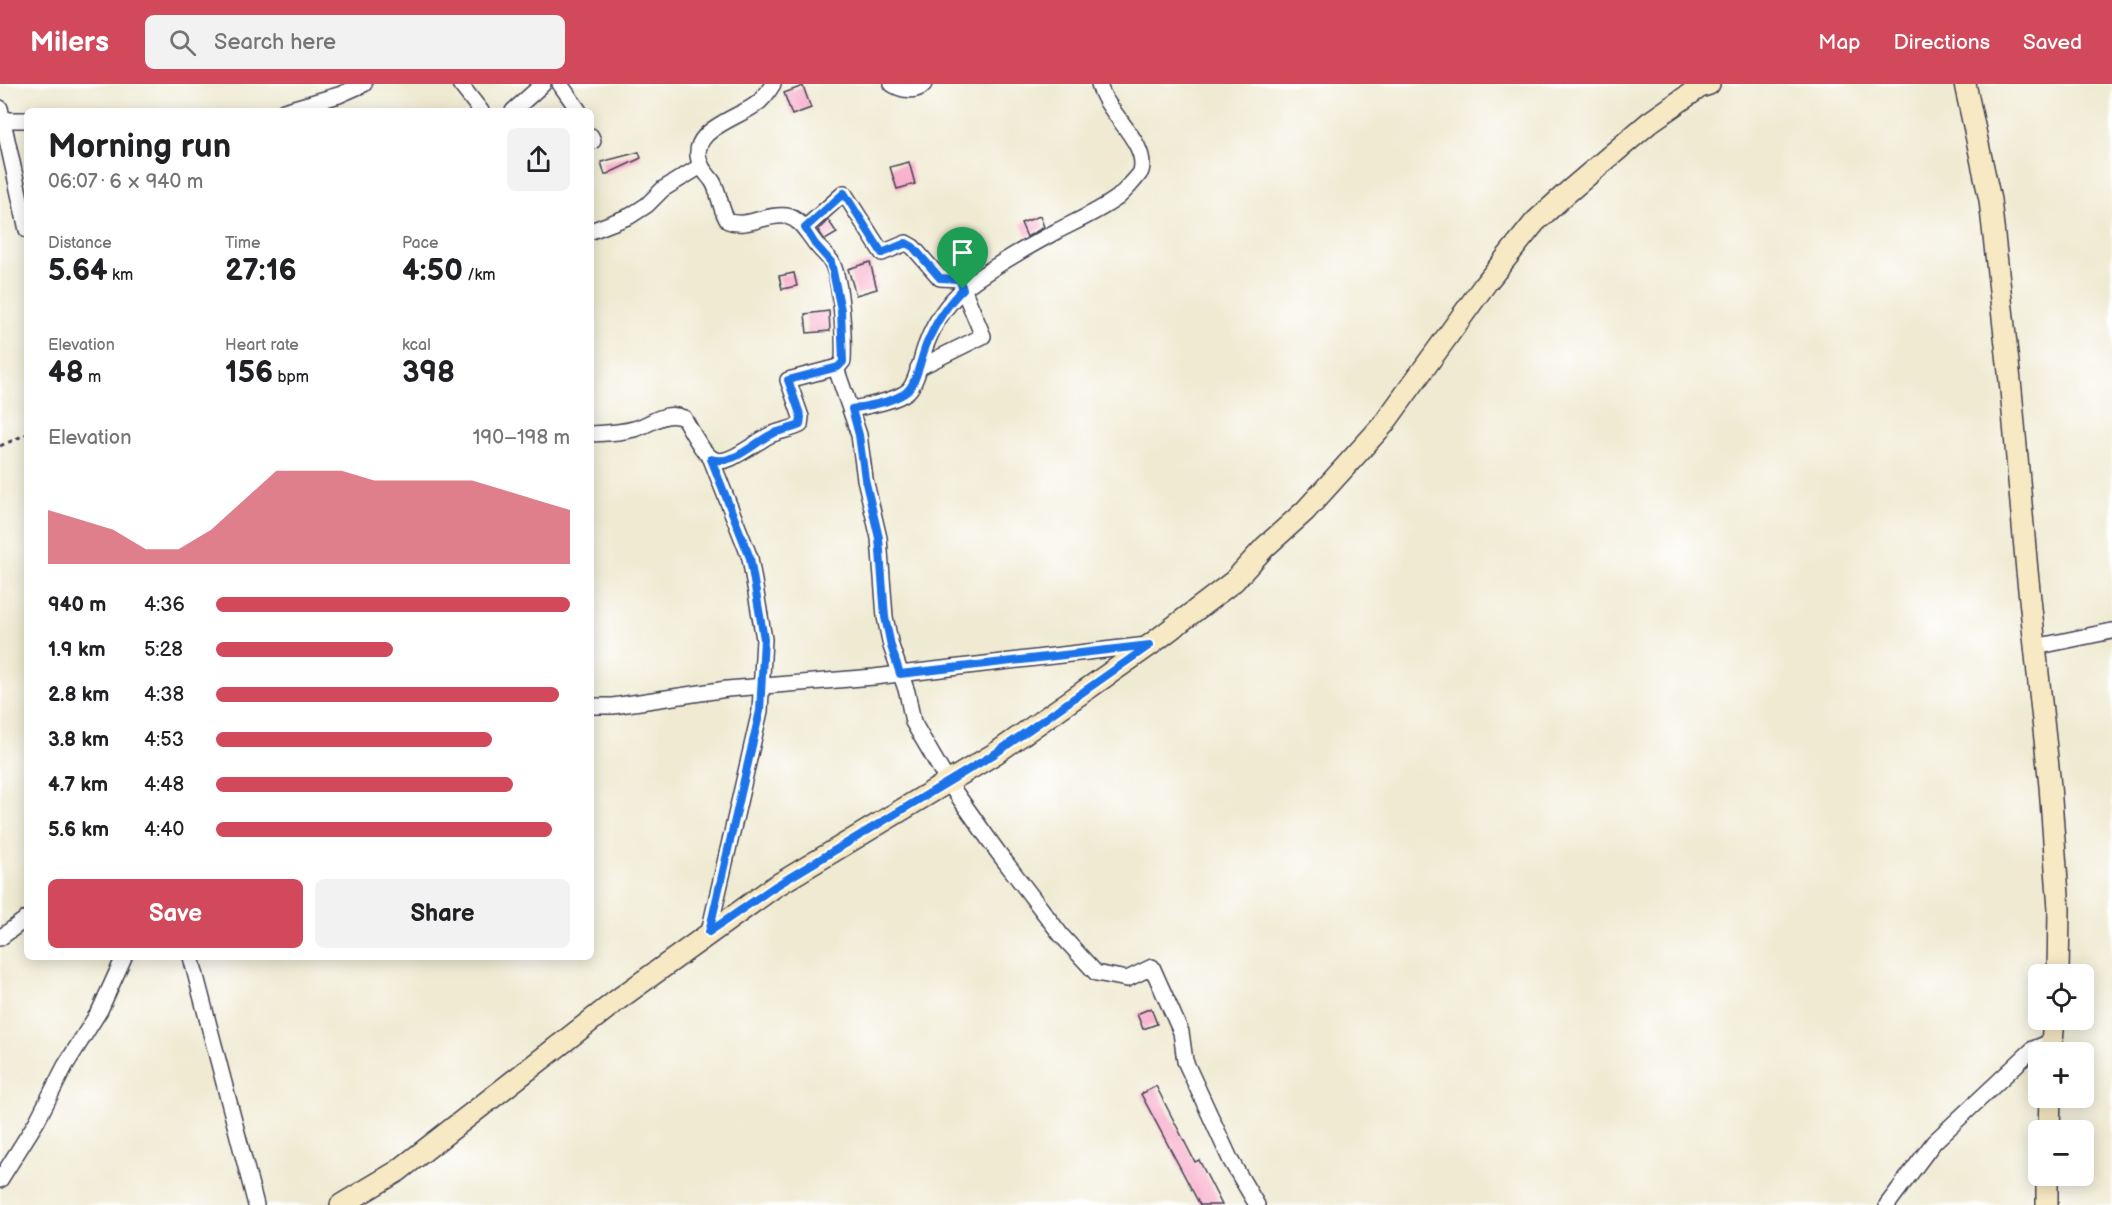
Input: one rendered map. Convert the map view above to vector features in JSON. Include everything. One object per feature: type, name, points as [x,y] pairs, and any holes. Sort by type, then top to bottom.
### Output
[{"type":"street","points":[[294,108],[339,95],[364,84]]},
{"type":"street","points":[[460,84],[479,108]]},
{"type":"street","points":[[516,108],[543,84]]},
{"type":"street","points":[[560,84],[577,108]]},
{"type":"street","points":[[711,459],[719,462],[736,457],[771,435],[800,425],[801,417],[788,380],[838,367],[843,362],[836,282],[831,262],[805,228],[787,216],[734,224],[728,221],[714,183],[700,166],[698,149],[705,134],[736,114],[753,107],[763,99],[773,84]]},
{"type":"street","points":[[892,84],[906,89],[918,88],[924,84]]},
{"type":"street","points":[[852,409],[877,404],[907,392],[911,388],[926,344],[939,319],[946,306],[963,289],[1032,244],[1119,197],[1139,176],[1142,169],[1141,150],[1108,106],[1099,84]]},
{"type":"street","points":[[341,1205],[398,1171],[592,1019],[709,932],[774,887],[996,753],[1150,645],[1233,581],[1265,547],[1305,511],[1383,425],[1486,283],[1535,222],[1650,122],[1691,93],[1709,84]]},
{"type":"street","points":[[1965,84],[1990,200],[2012,390],[2050,786],[2057,887],[2058,964]]},
{"type":"street","points":[[24,120],[1,116],[24,217]]},
{"type":"street","points":[[594,230],[630,216],[647,205],[663,189],[700,166]]},
{"type":"street","points":[[805,228],[844,193],[882,253],[906,243],[913,247],[940,278],[959,279],[983,336],[918,368]]},
{"type":"street","points":[[838,367],[840,384],[852,409],[859,435],[865,479],[879,538],[885,617],[891,646],[907,692],[913,722],[948,782],[997,851],[1061,935],[1096,973],[1127,979],[1152,967],[1181,1032],[1185,1061],[1231,1161],[1257,1205]]},
{"type":"street","points":[[594,434],[637,429],[665,416],[684,418],[700,446],[711,459],[750,558],[764,639],[760,711],[709,932]]},
{"type":"street","points":[[2035,647],[2112,631]]},
{"type":"street","points":[[594,706],[613,706],[727,689],[900,674],[1150,645]]},
{"type":"street","points":[[0,938],[24,920]]},
{"type":"street","points":[[0,1180],[100,1010],[123,960]]},
{"type":"street","points":[[192,960],[255,1205]]},
{"type":"street","points":[[1887,1205],[1934,1142],[2028,1054]]},
{"type":"street","points":[[2047,1205],[2048,1186]]},
{"type":"path","points":[[0,446],[24,435]]},
{"type":"building","points":[[803,86],[811,108],[792,115],[784,93]]},
{"type":"building","points":[[639,152],[641,158],[605,175],[601,162]]},
{"type":"building","points":[[909,162],[915,184],[897,189],[890,167]]},
{"type":"building","points":[[1040,216],[1044,227],[1027,237],[1021,223]]},
{"type":"building","points":[[828,220],[837,233],[825,240],[818,230]]},
{"type":"building","points":[[870,262],[877,289],[856,295],[848,269]]},
{"type":"building","points":[[794,273],[797,286],[782,289],[779,276]]},
{"type":"building","points":[[829,311],[830,331],[807,333],[805,314]]},
{"type":"building","points":[[1151,1008],[1157,1024],[1143,1029],[1137,1014]]},
{"type":"building","points":[[1156,1086],[1195,1162],[1199,1160],[1222,1205],[1200,1205],[1141,1094]]},
{"type":"route","points":[[844,193],[882,253],[906,243],[913,247],[940,278],[959,279],[963,289],[946,306],[939,319],[926,344],[911,388],[901,395],[877,404],[852,409],[879,538],[885,617],[900,674],[1150,645],[996,753],[774,887],[709,932],[760,711],[764,639],[750,558],[711,459],[719,462],[736,457],[771,435],[800,425],[801,417],[788,380],[838,367],[843,362],[841,310],[831,262],[805,228],[844,193]]}]
